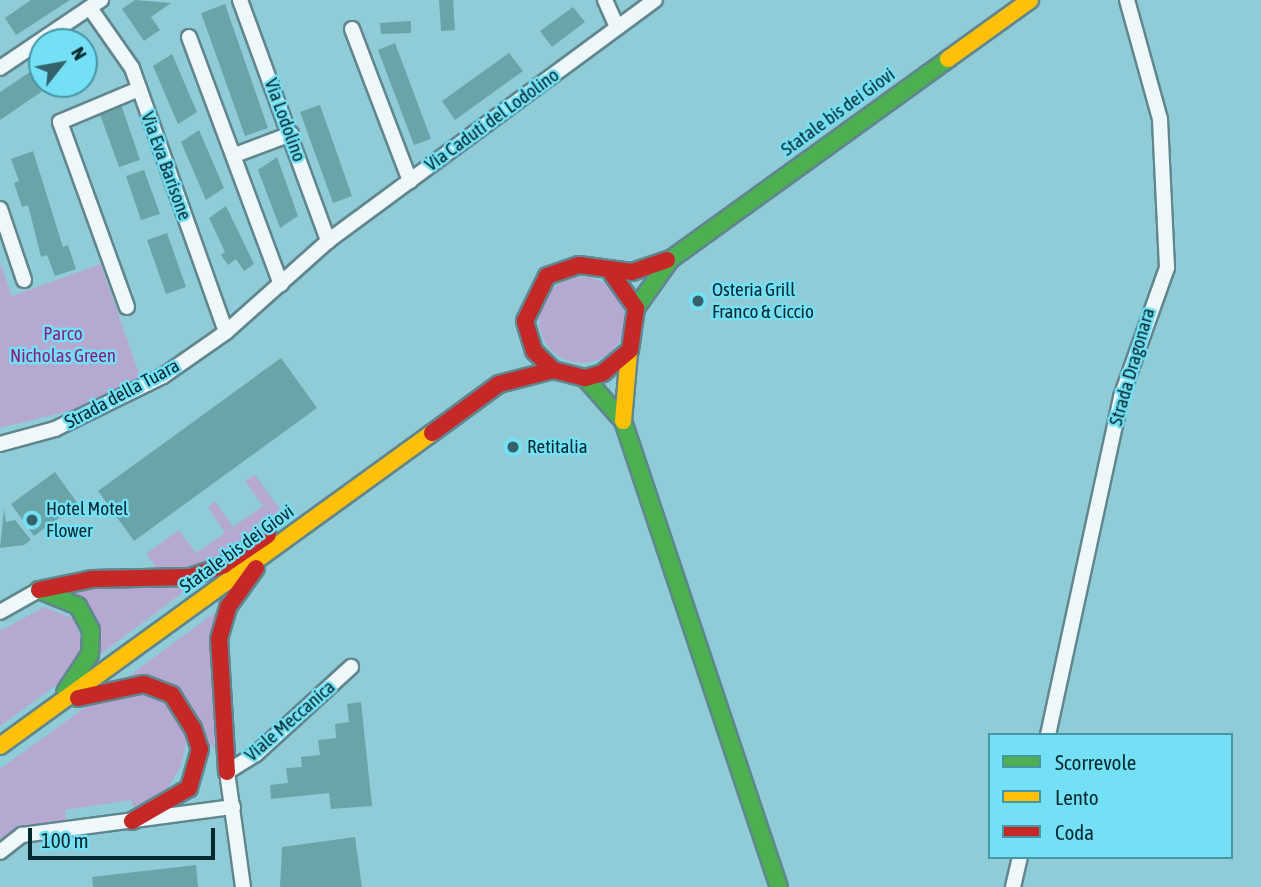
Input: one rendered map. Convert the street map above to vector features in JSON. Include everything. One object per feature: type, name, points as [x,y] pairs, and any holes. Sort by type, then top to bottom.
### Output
[{"type":"main road","name":"Statale bis dei Giovi","points":[[623,421],[622,377],[630,350],[636,308],[671,259],[1030,0]]},
{"type":"main road","name":"Statale bis dei Giovi","points":[[499,384],[528,338],[528,304],[547,276],[579,265],[612,274],[671,259]]},
{"type":"main road","points":[[612,274],[636,308]]},
{"type":"main road","points":[[528,338],[553,370]]},
{"type":"main road","points":[[630,350],[603,373],[585,377],[623,421],[779,887]]},
{"type":"main road","name":"Statale bis dei Giovi","points":[[0,746],[499,384],[553,370],[585,377]]},
{"type":"main road","points":[[39,590],[92,579],[190,578],[224,565],[321,499],[370,478]]},
{"type":"main road","points":[[228,772],[219,639],[228,607],[266,554]]},
{"type":"main road","points":[[39,590],[78,606],[93,643],[53,707]]},
{"type":"main road","points":[[53,707],[125,683],[157,687],[185,710],[200,749],[228,772]]},
{"type":"main road","points":[[132,821],[189,788],[200,749]]},
{"type":"street","name":"Via Lodolino","points":[[240,0],[328,241]]},
{"type":"street","points":[[605,0],[617,27]]},
{"type":"street","name":"Via Caduti del Lodolino","points":[[328,241],[655,0]]},
{"type":"street","name":"Strada Dragonara","points":[[1048,733],[1121,397],[1167,268],[1160,119],[1127,0]]},
{"type":"street","points":[[0,68],[96,4]]},
{"type":"street","name":"Via Eva Barisone","points":[[96,4],[139,89],[226,332]]},
{"type":"street","points":[[352,29],[410,181]]},
{"type":"street","points":[[189,37],[281,284]]},
{"type":"street","points":[[127,307],[60,122],[139,89]]},
{"type":"street","points":[[235,155],[291,134]]},
{"type":"street","points":[[0,209],[24,280]]},
{"type":"street","name":"Strada della Tuara","points":[[0,444],[55,429],[163,376],[226,332],[328,241]]},
{"type":"street","points":[[0,612],[39,590]]},
{"type":"street","name":"Viale Meccanica","points":[[228,772],[256,754],[351,667]]},
{"type":"street","points":[[228,772],[243,887]]},
{"type":"street","points":[[0,852],[22,835],[233,807]]},
{"type":"street","points":[[1013,887],[1020,859]]},
{"type":"green space","name":"Parco Nicholas Green","points":[[0,262],[12,296],[101,264],[140,377],[73,410],[0,428]]},
{"type":"green space","points":[[582,277],[606,284],[618,296],[625,320],[618,344],[606,356],[582,363],[558,356],[546,344],[539,320],[546,296],[558,284]]},
{"type":"green space","points":[[255,475],[285,516],[297,511],[223,562],[159,571],[146,554],[179,530],[196,553],[225,533],[208,507],[215,501],[233,527],[263,506],[245,481]]},
{"type":"green space","points":[[193,585],[98,656],[56,589]]},
{"type":"green space","points":[[44,607],[74,619],[84,648],[66,678],[0,726],[0,631]]},
{"type":"green space","points":[[217,611],[210,667],[220,740],[213,748],[199,728],[129,676]]},
{"type":"green space","points":[[148,694],[167,704],[187,738],[181,766],[164,794],[133,807],[131,800],[65,810],[67,824],[0,838],[0,769],[102,695]]},
{"type":"building","points":[[31,0],[70,0],[16,35],[5,18]]},
{"type":"building","points":[[135,0],[171,3],[151,17],[160,30],[144,41],[122,9]]},
{"type":"building","points":[[439,0],[453,0],[455,30],[441,31]]},
{"type":"building","points":[[225,4],[268,128],[245,136],[201,13]]},
{"type":"building","points":[[573,7],[585,22],[552,47],[540,31]]},
{"type":"building","points":[[411,21],[411,33],[381,34],[380,23]]},
{"type":"building","points":[[395,43],[431,139],[414,145],[378,50]]},
{"type":"building","points":[[509,53],[523,71],[455,120],[442,101]]},
{"type":"building","points":[[172,54],[197,112],[178,124],[153,66]]},
{"type":"building","points":[[28,73],[28,98],[32,98],[0,120],[0,92]]},
{"type":"building","points":[[120,101],[140,160],[119,167],[98,109]]},
{"type":"building","points":[[320,105],[352,196],[333,203],[300,112]]},
{"type":"building","points":[[199,130],[224,188],[206,200],[181,142]]},
{"type":"building","points":[[33,151],[63,247],[68,245],[76,269],[55,276],[47,255],[41,257],[28,205],[22,207],[14,183],[19,181],[11,159]]},
{"type":"building","points":[[277,157],[298,216],[280,228],[258,170]]},
{"type":"building","points":[[144,170],[160,214],[141,220],[126,176]]},
{"type":"building","points":[[226,206],[254,264],[244,271],[236,259],[228,265],[221,255],[225,252],[209,218]]},
{"type":"building","points":[[167,233],[186,287],[166,294],[147,240]]},
{"type":"building","points":[[281,358],[317,408],[134,541],[98,491]]},
{"type":"building","points":[[55,472],[78,504],[34,536],[11,504]]},
{"type":"building","points":[[4,509],[6,522],[15,520],[31,540],[24,545],[0,548]]},
{"type":"building","points":[[361,702],[372,806],[331,809],[329,793],[271,799],[270,785],[288,783],[286,768],[302,767],[301,757],[320,755],[318,740],[336,738],[335,724],[349,722],[347,704]]},
{"type":"building","points":[[355,837],[362,887],[280,887],[282,847]]},
{"type":"building","points":[[196,865],[198,887],[93,887],[92,877]]},
{"type":"traffic: fast","points":[[636,308],[671,259],[948,59]]},
{"type":"traffic: fast","points":[[585,378],[623,421],[779,887]]},
{"type":"traffic: fast","points":[[39,590],[78,606],[91,630],[90,654],[65,692]]},
{"type":"traffic: slow","points":[[948,59],[1030,0]]},
{"type":"traffic: slow","points":[[623,421],[629,352]]},
{"type":"traffic: slow","points":[[0,746],[432,433]]},
{"type":"traffic: jam","points":[[612,274],[636,308],[630,350],[603,373],[585,378],[553,370],[534,351],[525,321],[547,276],[579,265],[632,272],[667,260]]},
{"type":"traffic: jam","points":[[432,433],[499,384],[553,370]]},
{"type":"traffic: jam","points":[[39,590],[92,579],[190,577],[224,565],[268,535]]},
{"type":"traffic: jam","points":[[227,772],[219,639],[228,607],[256,568]]},
{"type":"traffic: jam","points":[[78,698],[144,684],[172,695],[193,728],[200,749],[189,788],[132,821]]},
{"type":"place","name":"Osteria Grill Franco & Ciccio","points":[[698,301]]},
{"type":"place","name":"Retitalia","points":[[513,447]]},
{"type":"place","name":"Hotel Motel Flower","points":[[32,520]]}]
